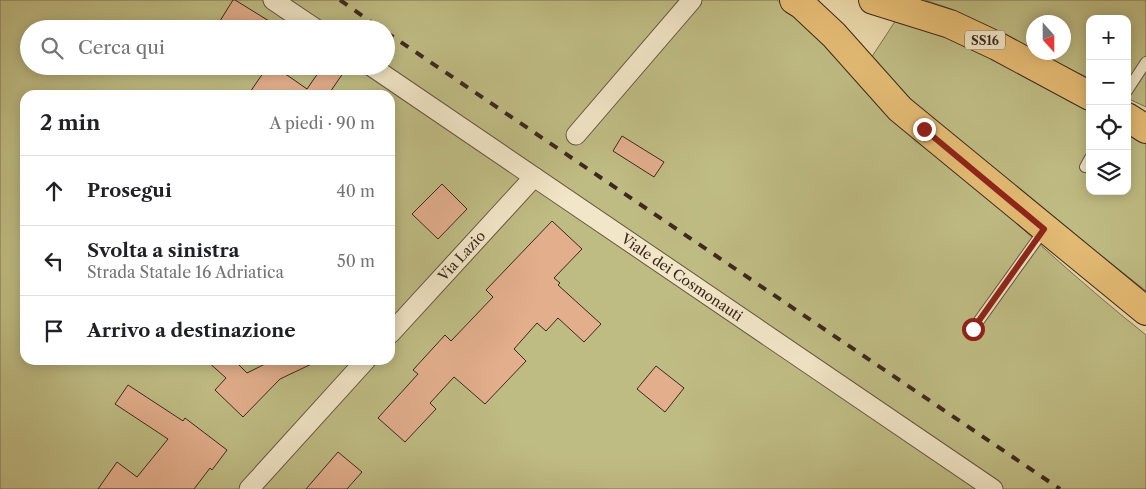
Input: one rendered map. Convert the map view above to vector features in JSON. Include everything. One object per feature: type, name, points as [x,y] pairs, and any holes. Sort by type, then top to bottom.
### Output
[{"type":"main road","points":[[794,0],[802,5],[834,35],[900,109],[1146,311]]},
{"type":"main road","name":"SS16","points":[[872,0],[950,24],[997,46],[1086,94]]},
{"type":"main road","points":[[1131,117],[1146,123]]},
{"type":"main road","points":[[1131,119],[1146,129]]},
{"type":"street","points":[[274,0],[303,20]]},
{"type":"street","points":[[576,136],[692,0]]},
{"type":"street","name":"Viale dei Cosmonauti","points":[[384,75],[993,489]]},
{"type":"street","name":"Via Lazio","points":[[395,329],[534,177]]},
{"type":"street","points":[[249,489],[361,365]]},
{"type":"lane","points":[[1131,86],[1146,62]]},
{"type":"lane","points":[[973,329],[1044,229]]},
{"type":"shaded area","points":[[0,0],[777,0],[809,24],[1016,223],[1146,335],[1146,489],[0,489]]},
{"type":"shaded area","points":[[925,0],[1146,0],[1146,107],[1131,100],[1131,15],[1086,15],[1086,77],[1051,60],[1071,60],[1071,15],[1026,15],[1026,47],[951,9]]},
{"type":"shaded area","points":[[896,20],[965,43],[1086,109],[1086,195],[1131,195],[1131,135],[1146,144],[1146,291],[933,122],[871,58]]},
{"type":"building","points":[[233,0],[235,0],[267,20],[221,20]]},
{"type":"building","points":[[262,75],[287,75],[307,89],[317,75],[342,75],[331,90],[251,90]]},
{"type":"building","points":[[622,136],[664,162],[654,177],[613,151]]},
{"type":"building","points":[[442,184],[467,209],[438,239],[412,214]]},
{"type":"building","points":[[552,221],[582,249],[554,278],[560,283],[558,285],[601,324],[584,342],[558,318],[546,331],[537,323],[514,349],[526,361],[485,404],[454,377],[430,403],[436,409],[405,442],[378,418],[418,374],[413,370],[445,335],[451,341],[493,297],[486,290]]},
{"type":"building","points":[[212,365],[239,365],[247,373],[263,365],[309,365],[280,379],[243,417],[215,390],[226,378]]},
{"type":"building","points":[[656,366],[684,388],[665,412],[637,389]]},
{"type":"building","points":[[128,385],[183,421],[185,418],[227,450],[194,489],[98,489],[117,462],[137,477],[168,439],[115,404]]},
{"type":"building","points":[[338,452],[362,472],[347,489],[306,489]]},
{"type":"railway","points":[[340,0],[368,20]]},
{"type":"railway","points":[[395,38],[1060,489]]},
{"type":"route","points":[[924,129],[1044,229],[973,329]]}]
